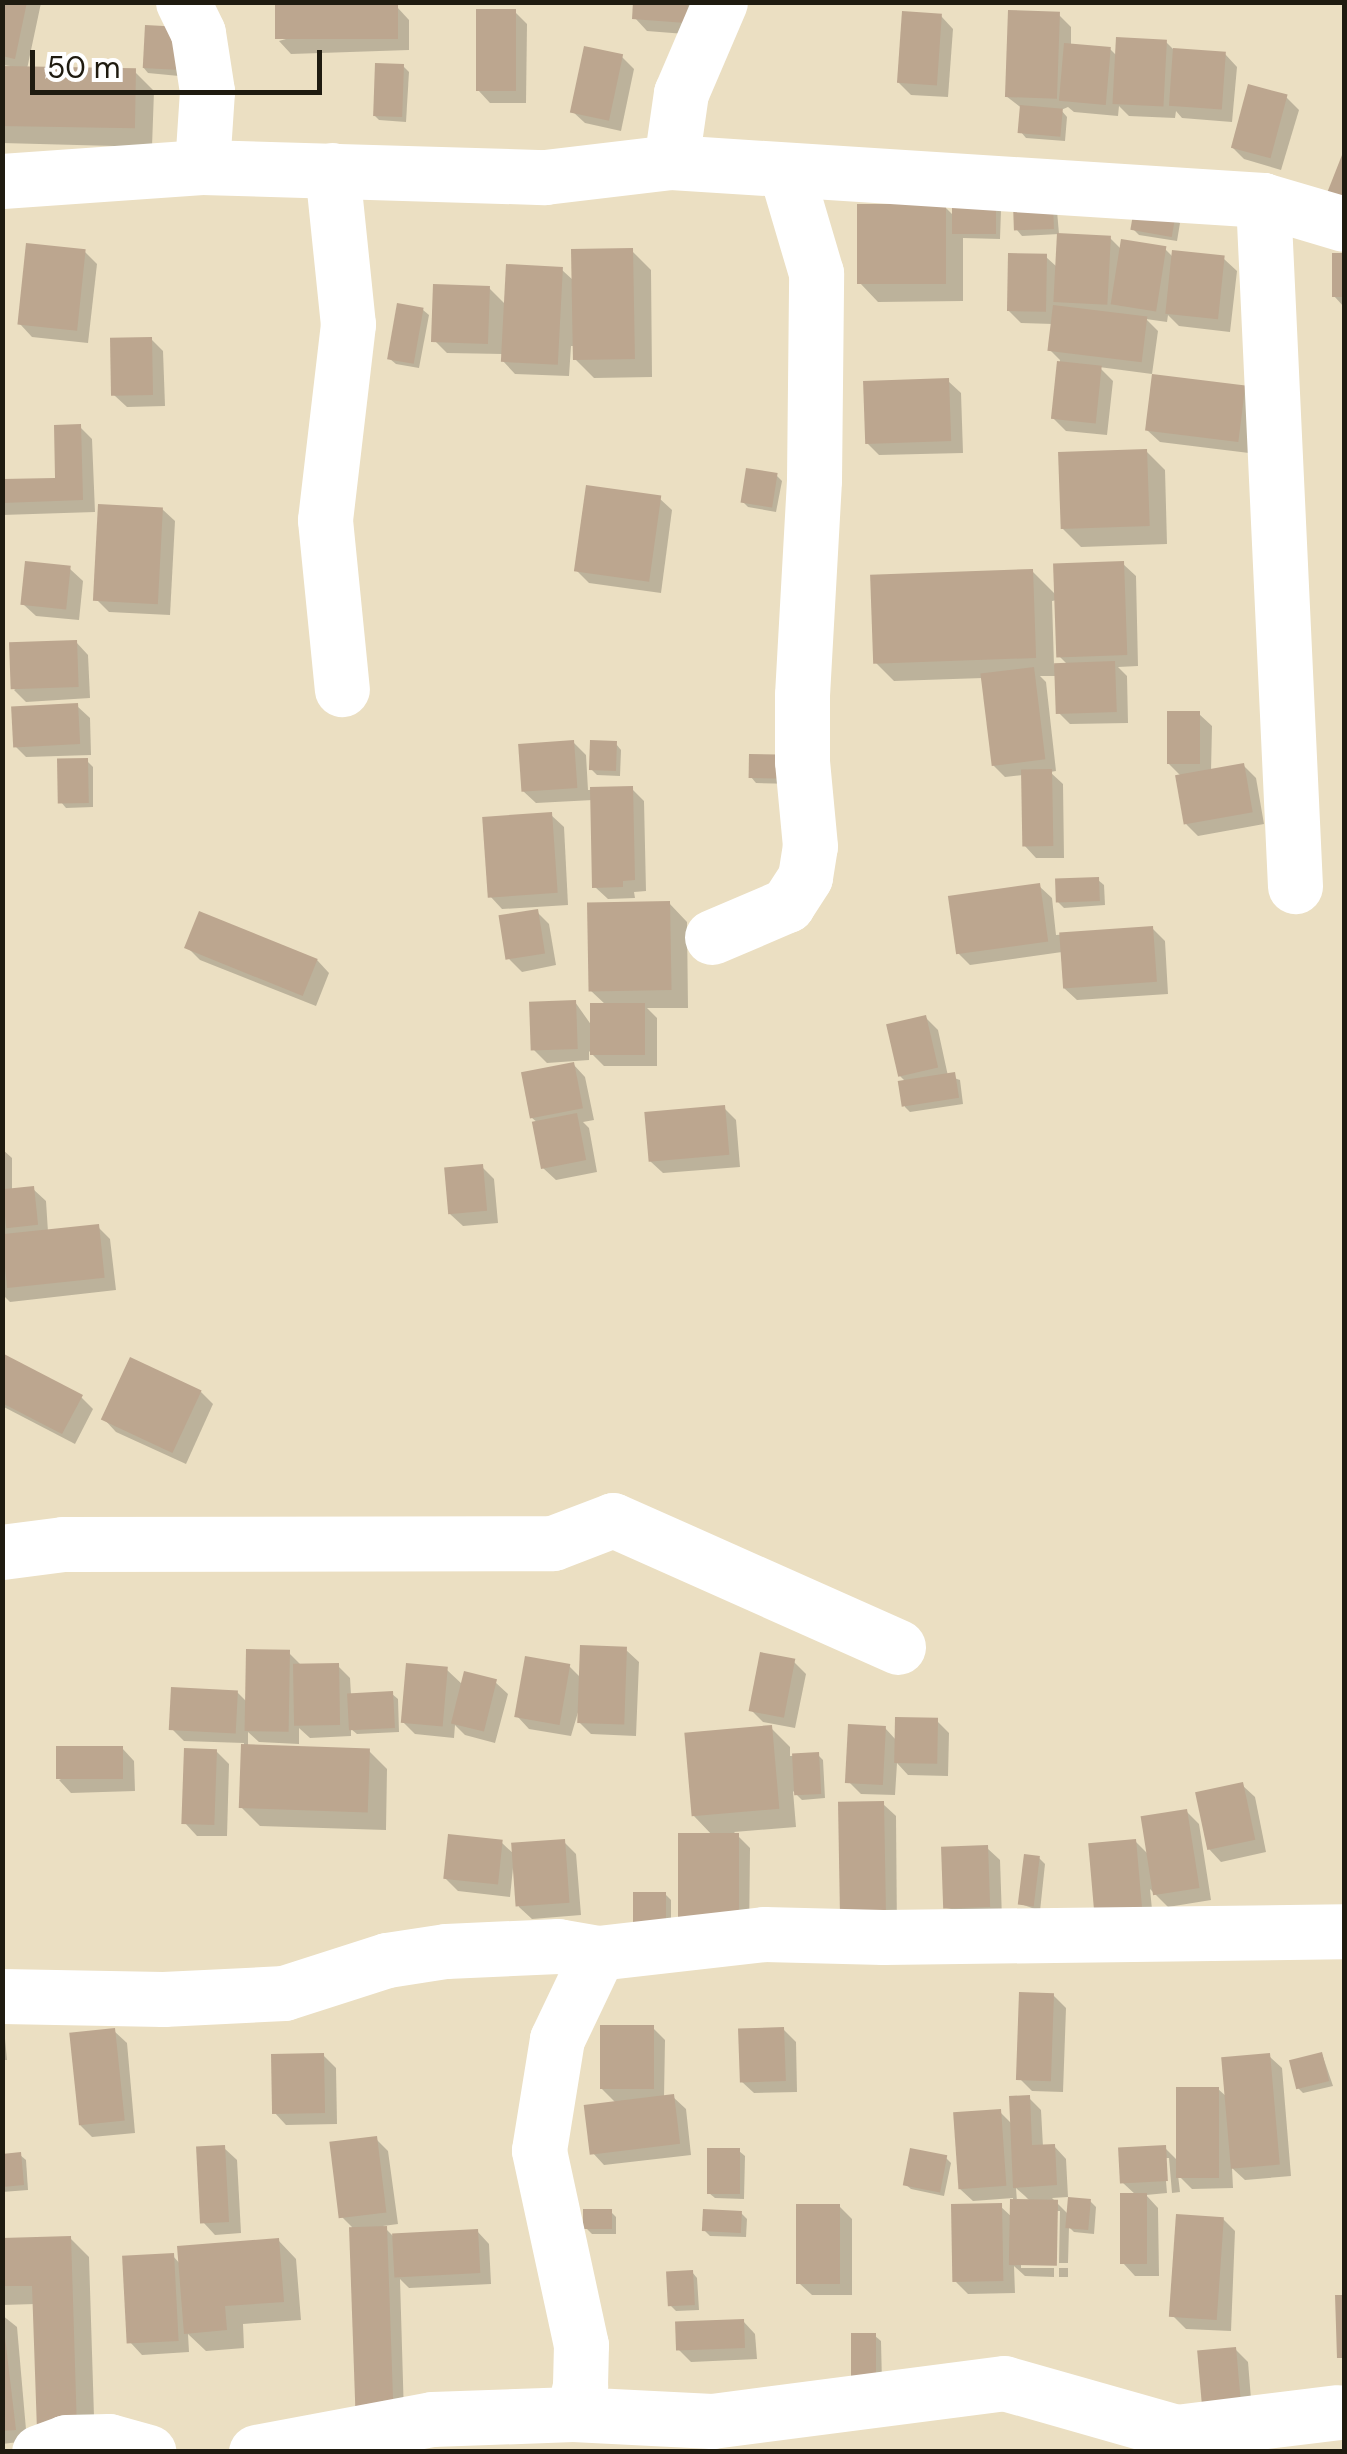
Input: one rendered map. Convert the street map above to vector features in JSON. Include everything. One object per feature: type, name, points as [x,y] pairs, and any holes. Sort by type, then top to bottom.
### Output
[{"type":"street","points":[[182,2],[198,32],[207,91],[202,168]]},
{"type":"street","points":[[671,162],[682,93],[720,2]]},
{"type":"street","points":[[2,181],[202,168],[545,177],[671,162],[1263,200],[1344,224]]},
{"type":"street","points":[[332,170],[348,324],[325,520],[342,690]]},
{"type":"street","points":[[712,936],[787,905],[806,878],[810,846],[802,712],[813,497],[816,273],[786,172]]},
{"type":"street","points":[[1263,200],[1295,886]]},
{"type":"street","points":[[2,1552],[62,1544],[553,1543],[613,1520],[898,1648]]},
{"type":"street","points":[[2,1996],[163,1999],[284,1993],[387,1960],[446,1952],[558,1946],[598,1953],[764,1934],[883,1937],[1344,1931]]},
{"type":"street","points":[[573,2414],[580,2385],[580,2345],[539,2150],[557,2038],[598,1953]]},
{"type":"street","points":[[256,2452],[432,2419],[573,2414],[712,2421],[1004,2384],[1176,2432],[1338,2412]]},
{"type":"street","points":[[39,2452],[66,2442],[109,2441],[149,2452]]},
{"type":"building","points":[[2,2],[27,2],[15,59],[2,56]]},
{"type":"building","points":[[633,2],[688,2],[686,23],[632,19]]},
{"type":"building","points":[[275,5],[398,5],[398,39],[275,39]]},
{"type":"building","points":[[476,9],[516,9],[516,91],[476,91]]},
{"type":"building","points":[[1008,10],[1060,12],[1057,99],[1005,97]]},
{"type":"building","points":[[902,11],[942,14],[937,86],[897,83]]},
{"type":"building","points":[[145,25],[178,27],[176,70],[143,68]]},
{"type":"building","points":[[1116,37],[1167,40],[1163,107],[1112,104]]},
{"type":"building","points":[[1064,43],[1111,47],[1106,105],[1059,101]]},
{"type":"building","points":[[584,46],[623,54],[609,121],[570,113]]},
{"type":"building","points":[[1173,48],[1226,52],[1222,110],[1169,106]]},
{"type":"building","points":[[375,63],[404,64],[402,117],[373,116]]},
{"type":"building","points":[[2,66],[136,68],[135,128],[2,126]]},
{"type":"building","points":[[1248,84],[1288,95],[1271,158],[1231,148]]},
{"type":"building","points":[[1020,105],[1063,109],[1060,137],[1018,133]]},
{"type":"building","points":[[1344,150],[1344,201],[1327,193]]},
{"type":"building","points":[[952,202],[996,202],[996,234],[952,234]]},
{"type":"building","points":[[1053,203],[1054,229],[1014,230],[1013,204]]},
{"type":"building","points":[[857,204],[946,204],[946,284],[857,284]]},
{"type":"building","points":[[1134,209],[1175,216],[1172,237],[1130,230]]},
{"type":"building","points":[[1057,233],[1111,236],[1107,305],[1053,302]]},
{"type":"building","points":[[1121,239],[1166,246],[1156,311],[1111,304]]},
{"type":"building","points":[[26,243],[86,249],[77,331],[17,325]]},
{"type":"building","points":[[633,248],[635,359],[573,360],[571,249]]},
{"type":"building","points":[[1172,250],[1225,256],[1218,319],[1165,314]]},
{"type":"building","points":[[1008,253],[1047,254],[1046,312],[1007,311]]},
{"type":"building","points":[[1332,253],[1344,253],[1344,297],[1332,297]]},
{"type":"building","points":[[506,264],[563,267],[558,365],[501,362]]},
{"type":"building","points":[[433,284],[490,286],[488,344],[431,342]]},
{"type":"building","points":[[397,303],[424,308],[414,364],[387,359]]},
{"type":"building","points":[[1053,305],[1147,317],[1142,362],[1047,351]]},
{"type":"building","points":[[152,337],[153,395],[111,396],[110,338]]},
{"type":"building","points":[[1057,361],[1102,366],[1096,423],[1051,419]]},
{"type":"building","points":[[1152,374],[1245,385],[1238,442],[1145,431]]},
{"type":"building","points":[[949,378],[951,441],[865,444],[863,381]]},
{"type":"building","points":[[81,424],[83,500],[2,503],[2,479],[55,478],[54,425]]},
{"type":"building","points":[[1147,449],[1150,526],[1061,529],[1058,452]]},
{"type":"building","points":[[746,468],[778,473],[772,508],[741,503]]},
{"type":"building","points":[[586,485],[661,496],[649,582],[574,571]]},
{"type":"building","points":[[98,504],[163,507],[158,604],[93,601]]},
{"type":"building","points":[[25,561],[71,566],[66,610],[20,605]]},
{"type":"building","points":[[1124,561],[1127,655],[1056,657],[1053,563]]},
{"type":"building","points":[[1033,569],[1036,658],[873,664],[870,575]]},
{"type":"building","points":[[77,640],[79,687],[11,689],[9,642]]},
{"type":"building","points":[[1115,661],[1117,712],[1056,714],[1054,663]]},
{"type":"building","points":[[1034,667],[1045,759],[992,766],[980,674]]},
{"type":"building","points":[[78,703],[80,744],[13,747],[11,707]]},
{"type":"building","points":[[1167,711],[1200,711],[1200,764],[1167,764]]},
{"type":"building","points":[[574,740],[577,788],[521,792],[518,744]]},
{"type":"building","points":[[590,740],[617,741],[616,771],[589,770]]},
{"type":"building","points":[[749,754],[792,755],[792,779],[749,778]]},
{"type":"building","points":[[88,758],[89,803],[58,804],[57,759]]},
{"type":"building","points":[[1244,763],[1253,812],[1184,824],[1175,775]]},
{"type":"building","points":[[1052,769],[1053,846],[1022,847],[1021,770]]},
{"type":"building","points":[[633,786],[635,880],[623,881],[623,887],[592,888],[590,787]]},
{"type":"building","points":[[552,812],[558,893],[488,898],[482,817]]},
{"type":"building","points":[[1099,877],[1100,901],[1056,903],[1055,879]]},
{"type":"building","points":[[1040,883],[1048,941],[956,954],[948,896]]},
{"type":"building","points":[[670,901],[672,990],[589,991],[587,902]]},
{"type":"building","points":[[538,909],[545,953],[506,960],[498,915]]},
{"type":"building","points":[[199,911],[318,959],[303,996],[184,948]]},
{"type":"building","points":[[1153,926],[1157,982],[1063,988],[1059,933]]},
{"type":"building","points":[[576,1000],[578,1049],[531,1051],[529,1002]]},
{"type":"building","points":[[590,1003],[645,1003],[645,1055],[590,1055]]},
{"type":"building","points":[[926,1015],[938,1068],[898,1077],[886,1024]]},
{"type":"building","points":[[574,1062],[583,1108],[530,1118],[521,1072]]},
{"type":"building","points":[[955,1072],[959,1098],[902,1107],[898,1081]]},
{"type":"building","points":[[725,1105],[729,1155],[649,1162],[644,1112]]},
{"type":"building","points":[[577,1113],[586,1160],[541,1169],[532,1122]]},
{"type":"building","points":[[483,1164],[487,1211],[448,1214],[444,1167]]},
{"type":"building","points":[[34,1186],[38,1225],[6,1228],[2,1189]]},
{"type":"building","points":[[99,1224],[105,1278],[7,1288],[2,1234]]},
{"type":"building","points":[[2,1353],[83,1395],[62,1434],[2,1403]]},
{"type":"building","points":[[130,1357],[202,1390],[172,1453],[101,1420]]},
{"type":"building","points":[[580,1645],[627,1647],[624,1725],[577,1723]]},
{"type":"building","points":[[246,1649],[290,1650],[289,1732],[245,1731]]},
{"type":"building","points":[[760,1652],[795,1659],[784,1718],[749,1711]]},
{"type":"building","points":[[525,1656],[570,1664],[560,1725],[514,1717]]},
{"type":"building","points":[[339,1663],[340,1725],[294,1726],[293,1664]]},
{"type":"building","points":[[406,1663],[448,1667],[443,1726],[401,1723]]},
{"type":"building","points":[[464,1671],[497,1679],[484,1732],[451,1723]]},
{"type":"building","points":[[171,1687],[238,1691],[236,1733],[169,1730]]},
{"type":"building","points":[[393,1691],[395,1728],[349,1730],[347,1693]]},
{"type":"building","points":[[895,1717],[938,1718],[937,1764],[894,1763]]},
{"type":"building","points":[[848,1724],[886,1726],[883,1785],[845,1783]]},
{"type":"building","points":[[772,1725],[779,1809],[692,1816],[684,1733]]},
{"type":"building","points":[[241,1744],[370,1749],[368,1812],[239,1808]]},
{"type":"building","points":[[56,1746],[123,1746],[123,1779],[56,1779]]},
{"type":"building","points":[[184,1748],[217,1749],[214,1825],[181,1824]]},
{"type":"building","points":[[819,1752],[821,1794],[794,1795],[792,1753]]},
{"type":"building","points":[[1243,1782],[1255,1840],[1207,1850],[1195,1792]]},
{"type":"building","points":[[884,1801],[886,1925],[840,1926],[838,1802]]},
{"type":"building","points":[[1187,1809],[1200,1888],[1153,1895],[1141,1816]]},
{"type":"building","points":[[678,1833],[739,1833],[739,1930],[678,1930]]},
{"type":"building","points":[[448,1834],[503,1840],[498,1885],[443,1879]]},
{"type":"building","points":[[565,1839],[569,1903],[516,1907],[511,1843]]},
{"type":"building","points":[[1136,1839],[1142,1908],[1094,1912],[1088,1843]]},
{"type":"building","points":[[988,1845],[990,1907],[943,1909],[941,1847]]},
{"type":"building","points":[[1024,1854],[1040,1856],[1034,1907],[1018,1905]]},
{"type":"building","points":[[633,1892],[666,1892],[666,1927],[633,1927]]},
{"type":"building","points":[[1019,1992],[1054,1993],[1051,2081],[1016,2080]]},
{"type":"building","points":[[600,2025],[654,2025],[654,2089],[600,2089]]},
{"type":"building","points":[[784,2027],[786,2081],[740,2083],[738,2029]]},
{"type":"building","points":[[115,2028],[125,2120],[79,2125],[69,2033]]},
{"type":"building","points":[[1322,2052],[1329,2081],[1296,2089],[1289,2060]]},
{"type":"building","points":[[324,2053],[325,2113],[272,2114],[271,2054]]},
{"type":"building","points":[[1270,2053],[1280,2165],[1231,2169],[1221,2057]]},
{"type":"building","points":[[1176,2087],[1219,2087],[1219,2178],[1176,2178]]},
{"type":"building","points":[[674,2094],[680,2144],[590,2155],[584,2105]]},
{"type":"building","points":[[1030,2095],[1032,2145],[1055,2144],[1057,2185],[1013,2188],[1009,2096]]},
{"type":"building","points":[[1001,2109],[1006,2186],[958,2189],[953,2112]]},
{"type":"building","points":[[377,2136],[386,2212],[339,2218],[329,2142]]},
{"type":"building","points":[[225,2145],[229,2222],[200,2223],[196,2147]]},
{"type":"building","points":[[1166,2145],[1168,2181],[1120,2183],[1118,2148]]},
{"type":"building","points":[[707,2148],[740,2148],[740,2194],[707,2194]]},
{"type":"building","points":[[910,2148],[947,2155],[940,2193],[903,2185]]},
{"type":"building","points":[[21,2152],[24,2185],[2,2187],[2,2154]]},
{"type":"building","points":[[1120,2193],[1147,2193],[1147,2264],[1120,2264]]},
{"type":"building","points":[[1068,2197],[1091,2199],[1088,2230],[1065,2228]]},
{"type":"building","points":[[1010,2199],[1058,2200],[1057,2266],[1009,2265]]},
{"type":"building","points":[[1002,2203],[1003,2281],[952,2282],[951,2204]]},
{"type":"building","points":[[796,2204],[840,2204],[840,2284],[796,2284]]},
{"type":"building","points":[[583,2209],[612,2209],[612,2229],[583,2229]]},
{"type":"building","points":[[703,2209],[742,2211],[741,2233],[702,2231]]},
{"type":"building","points":[[1176,2214],[1224,2217],[1217,2320],[1169,2317]]},
{"type":"building","points":[[387,2226],[393,2405],[355,2406],[349,2227]]},
{"type":"building","points":[[478,2229],[480,2273],[394,2277],[392,2234]]},
{"type":"building","points":[[71,2236],[77,2430],[37,2431],[32,2286],[2,2286],[2,2238]]},
{"type":"building","points":[[279,2238],[284,2302],[225,2306],[227,2330],[184,2334],[177,2246]]},
{"type":"building","points":[[174,2253],[179,2341],[127,2344],[122,2256]]},
{"type":"building","points":[[693,2270],[695,2305],[668,2306],[666,2271]]},
{"type":"building","points":[[1335,2295],[1344,2295],[1344,2358],[1337,2358]]},
{"type":"building","points":[[2,2312],[16,2430],[2,2431]]},
{"type":"building","points":[[744,2319],[745,2348],[676,2350],[675,2321]]},
{"type":"building","points":[[851,2333],[876,2333],[876,2380],[851,2380]]},
{"type":"building","points":[[1236,2347],[1241,2400],[1202,2403],[1197,2350]]}]
